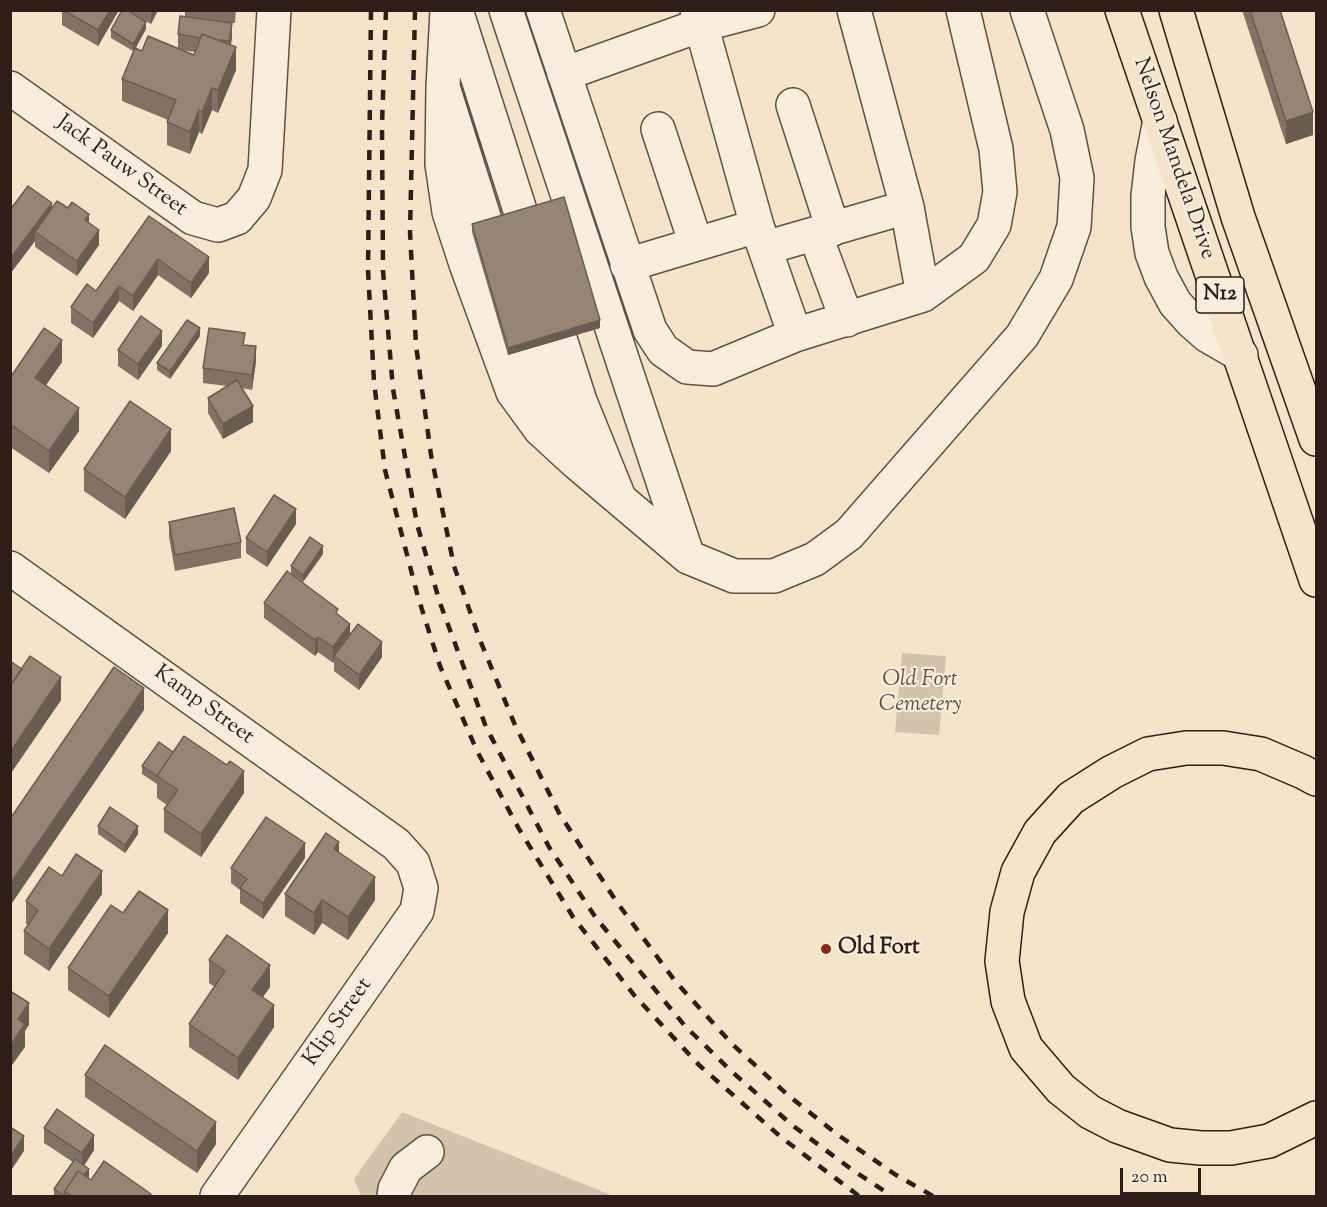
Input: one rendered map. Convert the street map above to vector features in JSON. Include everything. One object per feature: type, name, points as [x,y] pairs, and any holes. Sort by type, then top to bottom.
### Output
[{"type":"highway","name":"Nelson Mandela Drive","points":[[1122,10],[1317,580]]},
{"type":"highway","name":"Nelson Mandela Drive","points":[[1176,10],[1238,218],[1317,439]]},
{"type":"highway","points":[[1317,779],[1261,754],[1223,748],[1186,748],[1148,754],[1112,772],[1071,798],[1040,832],[1018,872],[1007,912],[1002,961],[1008,1001],[1026,1048],[1061,1089],[1090,1112],[1116,1126],[1170,1145],[1231,1148],[1269,1141],[1317,1118]]},
{"type":"street","name":"Jack Pauw Street","points":[[10,88],[193,218],[218,225],[237,218],[254,198],[265,170],[274,10]]},
{"type":"street","points":[[447,10],[443,87],[494,247],[549,400],[576,463],[688,557],[734,576],[774,576],[815,559],[849,534],[1022,336],[1056,279],[1074,227],[1077,178],[1067,130],[1027,10]]},
{"type":"street","points":[[456,10],[580,401],[620,499]]},
{"type":"street","points":[[506,10],[688,557]]},
{"type":"street","points":[[564,74],[699,18],[758,10]]},
{"type":"street","points":[[854,10],[907,207],[923,295]]},
{"type":"street","points":[[546,14],[650,330],[663,350],[687,367],[713,369],[795,335],[923,295],[974,258],[994,225],[1000,192],[996,149],[963,10]]},
{"type":"street","points":[[699,18],[761,237],[795,335]]},
{"type":"street","points":[[794,105],[847,320]]},
{"type":"street","points":[[1160,120],[1148,196],[1148,227],[1152,254],[1174,303],[1208,336],[1241,355]]},
{"type":"street","points":[[658,129],[696,244]]},
{"type":"street","points":[[627,265],[696,244],[824,232],[907,207]]},
{"type":"street","name":"Kamp Street","points":[[10,568],[396,844]]},
{"type":"street","name":"Klip Street","points":[[217,1197],[417,911],[421,888],[413,863],[396,844]]},
{"type":"street","points":[[394,1197],[395,1189],[406,1168],[427,1152]]},
{"type":"green space","name":"Old Fort Cemetery","points":[[902,653],[946,656],[939,735],[895,732]]},
{"type":"green space","points":[[402,1112],[614,1196],[361,1196],[354,1179]]},
{"type":"building","points":[[63,10],[110,10],[98,30]]},
{"type":"building","points":[[122,10],[127,10],[146,22],[133,44],[111,30]]},
{"type":"building","points":[[1250,10],[1280,10],[1313,112],[1286,121]]},
{"type":"building","points":[[180,16],[232,23],[229,41],[202,34],[201,38],[178,34]]},
{"type":"building","points":[[202,34],[236,47],[218,90],[212,88],[190,132],[167,122],[176,100],[122,79],[135,48],[142,51],[148,36],[194,55]]},
{"type":"building","points":[[28,186],[52,203],[10,259],[10,210]]},
{"type":"building","points":[[564,197],[600,320],[508,348],[472,224]]},
{"type":"building","points":[[57,201],[68,208],[72,202],[89,214],[85,220],[99,230],[77,261],[35,232]]},
{"type":"building","points":[[149,216],[209,257],[191,283],[158,259],[133,296],[119,286],[93,323],[71,307],[87,284],[96,291]]},
{"type":"building","points":[[141,316],[162,331],[138,364],[118,350]]},
{"type":"building","points":[[187,320],[200,328],[170,371],[157,363]]},
{"type":"building","points":[[44,328],[62,340],[35,378],[79,408],[49,451],[10,424],[10,378]]},
{"type":"building","points":[[209,328],[245,333],[243,345],[256,346],[252,375],[203,368]]},
{"type":"building","points":[[237,380],[253,406],[223,424],[208,398]]},
{"type":"building","points":[[130,401],[171,429],[125,497],[84,469]]},
{"type":"building","points":[[274,495],[296,509],[267,552],[246,538]]},
{"type":"building","points":[[234,508],[241,542],[175,555],[169,522]]},
{"type":"building","points":[[310,537],[323,546],[303,575],[291,566]]},
{"type":"building","points":[[287,571],[338,609],[336,613],[350,624],[333,647],[318,637],[315,640],[264,603]]},
{"type":"building","points":[[358,624],[382,642],[359,675],[334,656]]},
{"type":"building","points":[[30,656],[61,677],[11,751],[10,686]]},
{"type":"building","points":[[10,661],[22,669],[10,686]]},
{"type":"building","points":[[114,667],[144,688],[10,884],[10,819]]},
{"type":"building","points":[[184,736],[227,765],[230,761],[244,771],[201,834],[164,809],[178,790],[157,776]]},
{"type":"building","points":[[159,742],[173,752],[157,776],[142,766]]},
{"type":"building","points":[[110,807],[138,826],[125,845],[98,826]]},
{"type":"building","points":[[266,817],[305,843],[263,903],[240,888],[247,879],[231,868]]},
{"type":"building","points":[[326,833],[339,842],[334,849],[375,877],[348,917],[322,900],[314,913],[285,894]]},
{"type":"building","points":[[76,854],[102,871],[49,949],[24,931],[38,910],[26,901],[49,867],[62,876]]},
{"type":"building","points":[[139,891],[168,910],[109,996],[68,968],[111,905],[123,913]]},
{"type":"building","points":[[227,935],[270,965],[252,990],[274,1005],[238,1058],[189,1024],[225,971],[209,960]]},
{"type":"building","points":[[10,991],[29,1003],[18,1019],[25,1024],[10,1046]]},
{"type":"building","points":[[105,1045],[216,1122],[197,1151],[85,1075]]},
{"type":"building","points":[[57,1109],[94,1135],[82,1153],[44,1128]]},
{"type":"building","points":[[10,1127],[24,1136],[10,1157]]},
{"type":"building","points":[[75,1159],[89,1169],[84,1175],[78,1171],[64,1196],[54,1189]]},
{"type":"building","points":[[104,1161],[151,1194],[149,1197],[73,1197],[65,1191],[78,1171],[91,1180]]},
{"type":"railway","points":[[371,10],[368,270],[374,382],[385,470],[418,597],[440,666],[477,751],[519,829],[573,917],[634,995],[699,1065],[782,1138],[859,1196]]},
{"type":"railway","points":[[386,10],[382,125],[383,271],[393,389],[417,524],[440,603],[486,727],[549,847],[596,918],[685,1026],[792,1125],[892,1196]]},
{"type":"railway","points":[[415,10],[410,232],[416,345],[431,455],[454,566],[480,640],[515,725],[559,813],[616,901],[675,981],[733,1045],[789,1096],[838,1135],[896,1175],[933,1196]]},
{"type":"place","name":"Old Fort","points":[[826,949]]}]
